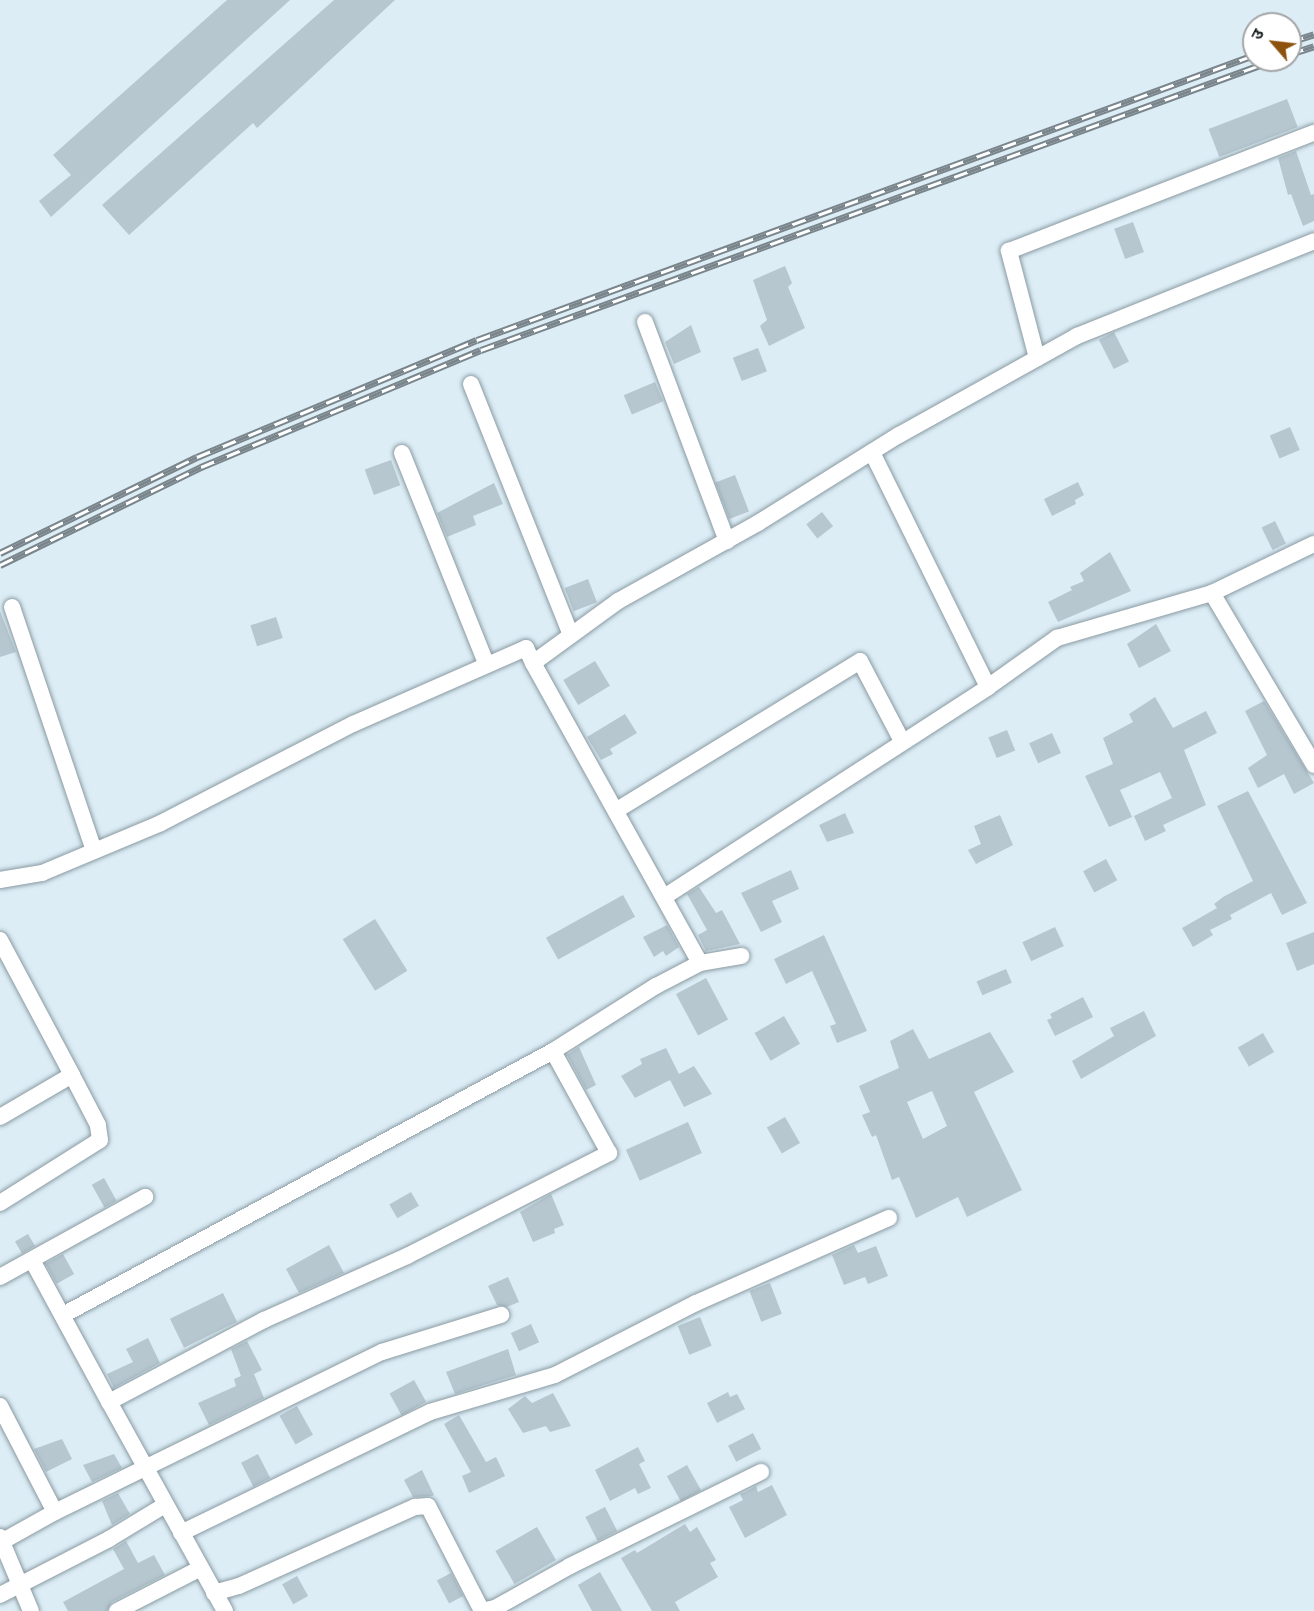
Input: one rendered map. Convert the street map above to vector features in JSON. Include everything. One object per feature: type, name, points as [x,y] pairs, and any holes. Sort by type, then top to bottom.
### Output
[{"type":"street","points":[[1037,358],[1008,251],[1314,133]]},
{"type":"street","points":[[533,663],[618,601],[727,541],[872,452],[1077,336],[1314,241]]},
{"type":"street","points":[[645,322],[727,541]]},
{"type":"street","points":[[471,384],[571,635]]},
{"type":"street","points":[[872,452],[988,687]]},
{"type":"street","points":[[402,453],[487,665]]},
{"type":"street","points":[[664,897],[988,687],[1058,638],[1212,593],[1314,544]]},
{"type":"street","points":[[1212,593],[1314,765]]},
{"type":"street","points":[[12,607],[94,851]]},
{"type":"street","points":[[1,877],[42,873],[161,823],[353,724],[526,648],[700,963]]},
{"type":"street","points":[[616,810],[860,661],[902,741]]},
{"type":"street","points":[[0,940],[98,1125],[100,1140],[0,1203]]},
{"type":"street","points":[[63,1315],[553,1051],[656,986],[700,963],[741,956]]},
{"type":"street","points":[[110,1402],[264,1320],[408,1256],[609,1153],[553,1051]]},
{"type":"street","points":[[0,1117],[72,1075]]},
{"type":"street","points":[[0,1277],[145,1197]]},
{"type":"street","points":[[181,1533],[430,1412],[555,1375],[696,1303],[889,1218]]},
{"type":"street","points":[[32,1260],[144,1468],[225,1611]]},
{"type":"street","points":[[31,1611],[1,1539],[382,1352],[501,1315]]},
{"type":"street","points":[[0,1406],[55,1512]]},
{"type":"street","points":[[214,1593],[239,1586],[415,1507],[428,1506],[482,1611],[495,1608],[570,1566],[761,1472]]},
{"type":"street","points":[[0,1594],[109,1539],[165,1505]]},
{"type":"street","points":[[117,1611],[201,1568]]},
{"type":"building","points":[[227,0],[290,0],[51,217],[39,201],[71,175],[53,155]]},
{"type":"building","points":[[334,0],[395,0],[257,128],[253,123],[129,235],[102,205]]},
{"type":"building","points":[[1287,99],[1298,127],[1219,157],[1209,129]]},
{"type":"building","points":[[1296,151],[1311,195],[1314,194],[1314,221],[1303,226],[1291,194],[1288,195],[1278,158]]},
{"type":"building","points":[[1133,222],[1144,252],[1125,259],[1114,229]]},
{"type":"building","points":[[785,266],[792,283],[788,287],[805,328],[769,346],[760,326],[767,320],[753,280]]},
{"type":"building","points":[[691,325],[701,352],[674,364],[665,342]]},
{"type":"building","points":[[1114,332],[1129,361],[1114,369],[1099,340]]},
{"type":"building","points":[[758,348],[767,371],[742,381],[733,358]]},
{"type":"building","points":[[655,382],[663,401],[632,415],[624,395]]},
{"type":"building","points":[[1290,427],[1300,450],[1280,459],[1270,436]]},
{"type":"building","points":[[391,460],[400,485],[374,495],[365,470]]},
{"type":"building","points":[[735,475],[749,511],[729,519],[715,483]]},
{"type":"building","points":[[1078,482],[1084,495],[1075,500],[1076,504],[1052,516],[1044,499]]},
{"type":"building","points":[[494,483],[503,504],[473,516],[476,525],[447,537],[437,513]]},
{"type":"building","points":[[822,512],[833,526],[817,538],[806,524]]},
{"type":"building","points":[[1275,521],[1286,543],[1272,550],[1262,528]]},
{"type":"building","points":[[1110,552],[1131,591],[1058,622],[1048,602],[1072,590],[1070,587],[1084,581],[1080,573]]},
{"type":"building","points":[[588,579],[597,602],[574,611],[565,588]]},
{"type":"building","points":[[0,611],[16,652],[0,657]]},
{"type":"building","points":[[276,617],[283,638],[257,646],[250,625]]},
{"type":"building","points":[[1156,624],[1171,651],[1139,668],[1127,644]]},
{"type":"building","points":[[595,661],[610,686],[578,705],[563,680]]},
{"type":"building","points":[[1155,697],[1173,728],[1206,711],[1217,733],[1184,750],[1206,805],[1163,825],[1166,831],[1145,841],[1134,816],[1172,798],[1160,772],[1120,790],[1132,817],[1109,827],[1085,776],[1113,764],[1103,738],[1133,722],[1129,714]]},
{"type":"building","points":[[1264,701],[1314,783],[1294,794],[1284,774],[1258,788],[1248,768],[1267,755],[1245,711]]},
{"type":"building","points":[[625,714],[637,733],[610,749],[613,754],[601,760],[587,737]]},
{"type":"building","points":[[1007,730],[1015,750],[997,758],[988,737]]},
{"type":"building","points":[[1052,733],[1061,753],[1038,763],[1029,743]]},
{"type":"building","points":[[1248,791],[1307,903],[1282,915],[1271,893],[1230,915],[1232,919],[1210,930],[1213,935],[1193,947],[1182,928],[1217,908],[1214,904],[1223,897],[1253,881],[1217,806]]},
{"type":"building","points":[[845,813],[854,833],[827,842],[819,825]]},
{"type":"building","points":[[1000,815],[1013,845],[976,864],[968,850],[981,844],[974,826]]},
{"type":"building","points":[[1106,859],[1117,880],[1094,892],[1083,871]]},
{"type":"building","points":[[791,870],[799,889],[772,901],[782,922],[761,932],[741,893]]},
{"type":"building","points":[[699,887],[716,913],[722,910],[740,944],[706,951],[698,935],[707,930],[687,894]]},
{"type":"building","points":[[623,895],[635,917],[558,960],[546,938]]},
{"type":"building","points":[[375,919],[407,971],[375,991],[343,939]]},
{"type":"building","points":[[667,925],[679,947],[666,956],[663,951],[654,957],[643,937]]},
{"type":"building","points":[[1055,927],[1064,946],[1031,961],[1022,942]]},
{"type":"building","points":[[1314,932],[1314,964],[1297,971],[1286,943]]},
{"type":"building","points":[[824,935],[867,1031],[837,1043],[830,1026],[836,1024],[812,971],[786,984],[774,959]]},
{"type":"building","points":[[1006,969],[1012,983],[982,995],[977,982]]},
{"type":"building","points":[[706,978],[728,1019],[698,1035],[676,994]]},
{"type":"building","points":[[1083,997],[1093,1017],[1055,1036],[1047,1020],[1052,1018],[1050,1014]]},
{"type":"building","points":[[1144,1011],[1156,1036],[1081,1079],[1072,1061],[1114,1036],[1110,1028]]},
{"type":"building","points":[[784,1016],[800,1044],[771,1061],[755,1033]]},
{"type":"building","points":[[913,1029],[929,1059],[990,1032],[1014,1072],[974,1092],[1022,1190],[967,1217],[958,1197],[916,1218],[899,1177],[892,1180],[876,1135],[872,1137],[862,1115],[870,1112],[859,1086],[899,1068],[890,1041]],"holes":[[[932,1091],[947,1126],[923,1139],[907,1102]]]},
{"type":"building","points":[[1263,1033],[1274,1052],[1249,1067],[1238,1048]]},
{"type":"building","points":[[579,1047],[596,1085],[586,1090],[567,1055]]},
{"type":"building","points":[[666,1048],[679,1074],[694,1066],[712,1094],[684,1107],[670,1080],[635,1098],[621,1076],[642,1064],[640,1059]]},
{"type":"building","points":[[785,1117],[800,1143],[782,1153],[767,1128]]},
{"type":"building","points":[[688,1122],[702,1153],[640,1181],[626,1150]]},
{"type":"building","points":[[104,1178],[117,1201],[104,1208],[92,1185]]},
{"type":"building","points":[[411,1192],[419,1206],[397,1218],[389,1204]]},
{"type":"building","points":[[551,1194],[564,1225],[554,1229],[555,1233],[533,1242],[520,1212]]},
{"type":"building","points":[[28,1234],[35,1246],[22,1254],[15,1242]]},
{"type":"building","points":[[329,1245],[344,1273],[299,1293],[286,1269]]},
{"type":"building","points":[[854,1245],[858,1253],[876,1246],[888,1276],[868,1284],[865,1277],[844,1285],[832,1255]]},
{"type":"building","points":[[63,1254],[74,1274],[57,1284],[46,1264]]},
{"type":"building","points":[[508,1277],[519,1302],[507,1307],[497,1305],[488,1286]]},
{"type":"building","points":[[770,1283],[782,1314],[761,1322],[749,1291]]},
{"type":"building","points":[[223,1293],[237,1322],[184,1348],[170,1319]]},
{"type":"building","points":[[700,1317],[712,1346],[689,1355],[678,1326]]},
{"type":"building","points":[[531,1324],[539,1342],[519,1351],[511,1333]]},
{"type":"building","points":[[148,1338],[160,1363],[114,1388],[107,1374],[133,1362],[126,1349]]},
{"type":"building","points":[[247,1341],[262,1370],[254,1374],[264,1398],[209,1425],[198,1403],[236,1386],[234,1379],[241,1376],[231,1349]]},
{"type":"building","points":[[508,1349],[516,1375],[455,1394],[446,1372]]},
{"type":"building","points":[[414,1380],[426,1402],[402,1415],[390,1394]]},
{"type":"building","points":[[728,1392],[730,1397],[737,1394],[745,1409],[717,1423],[707,1403]]},
{"type":"building","points":[[553,1393],[571,1426],[550,1432],[546,1426],[523,1433],[508,1409],[525,1396],[532,1403]]},
{"type":"building","points":[[297,1406],[313,1435],[296,1445],[280,1416]]},
{"type":"building","points":[[459,1415],[486,1462],[496,1457],[505,1476],[469,1493],[462,1476],[471,1472],[444,1424]]},
{"type":"building","points":[[753,1433],[761,1449],[736,1462],[728,1446]]},
{"type":"building","points":[[62,1439],[72,1459],[46,1472],[34,1449]]},
{"type":"building","points":[[638,1447],[645,1461],[639,1464],[651,1488],[638,1494],[635,1488],[610,1501],[595,1470]]},
{"type":"building","points":[[114,1454],[122,1468],[92,1482],[83,1465]]},
{"type":"building","points":[[258,1454],[270,1478],[253,1487],[241,1463]]},
{"type":"building","points":[[687,1465],[701,1490],[681,1502],[667,1476]]},
{"type":"building","points":[[422,1470],[434,1495],[413,1497],[404,1480]]},
{"type":"building","points":[[772,1485],[787,1515],[745,1538],[729,1507],[743,1500],[740,1494],[756,1486],[758,1492]]},
{"type":"building","points":[[118,1493],[130,1514],[112,1525],[102,1501]]},
{"type":"building","points":[[605,1507],[617,1531],[598,1541],[585,1517]]},
{"type":"building","points":[[685,1524],[690,1532],[697,1527],[716,1560],[710,1563],[718,1577],[675,1602],[680,1611],[652,1611],[621,1558],[635,1550],[637,1553]]},
{"type":"building","points":[[537,1527],[556,1560],[514,1584],[495,1551]]},
{"type":"building","points":[[126,1541],[138,1563],[154,1555],[165,1575],[112,1602],[107,1611],[68,1611],[63,1602],[124,1569],[113,1549]]},
{"type":"building","points":[[600,1572],[622,1611],[592,1611],[578,1585]]},
{"type":"building","points":[[451,1573],[463,1596],[449,1603],[437,1581]]},
{"type":"building","points":[[297,1576],[308,1596],[293,1604],[282,1584]]},
{"type":"railway","points":[[1302,38],[1314,34]]},
{"type":"railway","points":[[1302,50],[1314,46]]},
{"type":"railway","points":[[0,553],[197,457],[477,340],[1242,59]]},
{"type":"railway","points":[[0,565],[201,467],[481,350],[1242,72]]}]
